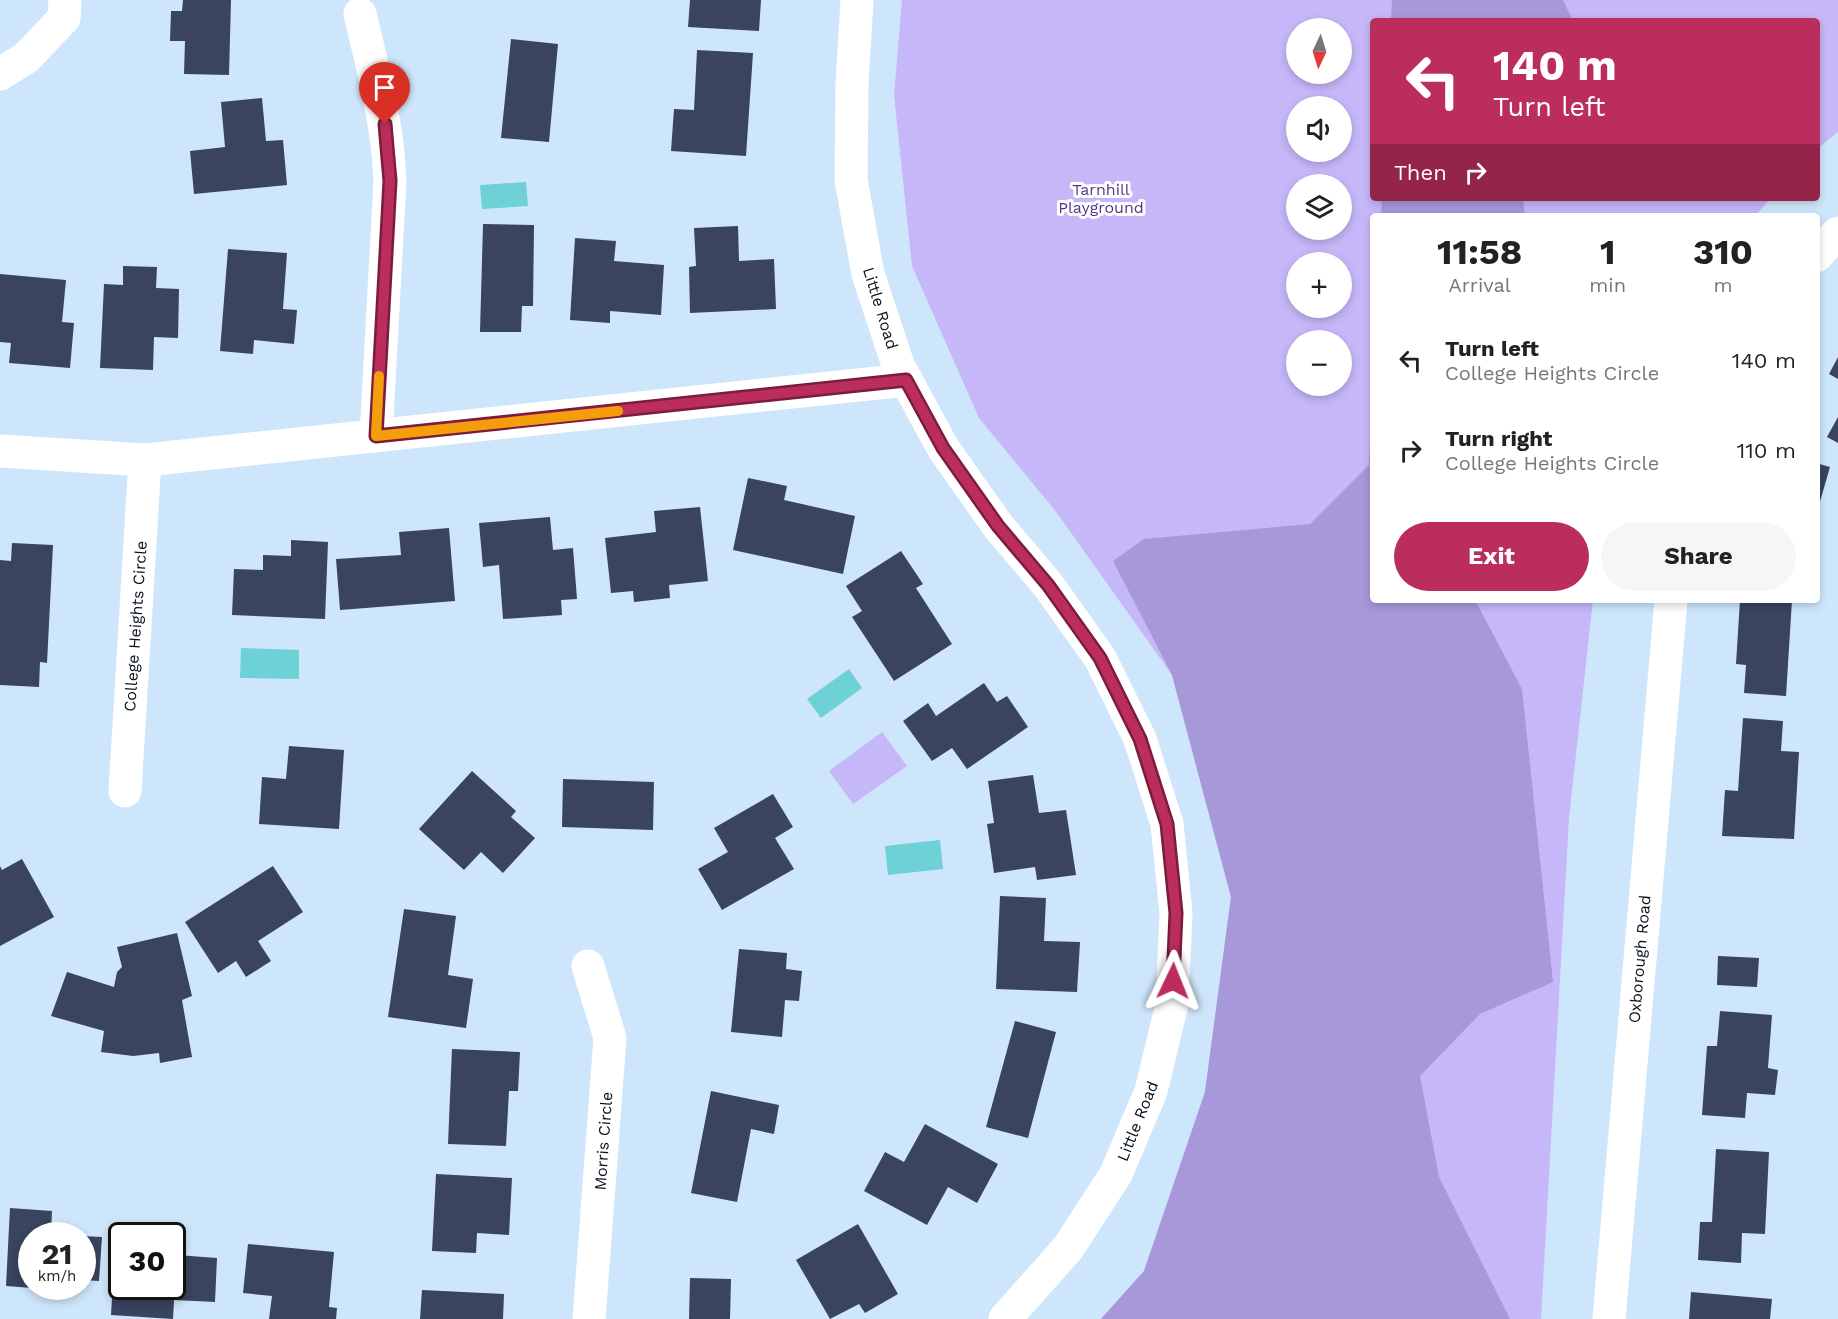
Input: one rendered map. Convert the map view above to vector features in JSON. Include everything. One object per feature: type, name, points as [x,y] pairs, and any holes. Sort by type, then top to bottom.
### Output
[{"type":"street","points":[[0,74],[26,58],[64,18],[64,0]]},
{"type":"street","name":"Little Road","points":[[857,0],[852,84],[851,180],[868,274],[898,365],[943,448],[998,526],[1048,585],[1100,658],[1140,739],[1167,824],[1176,913],[1173,1004],[1151,1091],[1116,1174],[1068,1248],[1005,1319]]},
{"type":"street","points":[[360,14],[385,124],[390,181],[376,436]]},
{"type":"street","points":[[1820,252],[1838,233]]},
{"type":"street","points":[[0,451],[145,460],[906,380]]},
{"type":"street","name":"College Heights Circle","points":[[125,791],[145,460]]},
{"type":"street","name":"Oxborough Road","points":[[1609,1319],[1671,603]]},
{"type":"street","name":"Morris Circle","points":[[588,966],[610,1038],[589,1319]]},
{"type":"green space","name":"Tarnhill Playground","points":[[902,0],[1838,0],[1838,132],[1820,147],[1820,18],[1370,18],[1370,201],[1768,201],[1758,213],[1370,213],[1370,603],[1593,603],[1569,818],[1541,1319],[1101,1319],[1144,1271],[1205,1092],[1231,897],[1172,675],[1057,513],[979,418],[912,266],[894,95]]},
{"type":"green space","points":[[882,732],[907,766],[853,804],[829,771]]},
{"type":"shaded area","points":[[1392,0],[1563,0],[1572,18],[1391,18]]},
{"type":"shaded area","points":[[526,182],[528,206],[482,209],[480,185]]},
{"type":"shaded area","points":[[1382,201],[1523,201],[1525,213],[1381,213]]},
{"type":"shaded area","points":[[1370,440],[1370,603],[1477,603],[1522,689],[1553,982],[1480,1014],[1420,1076],[1439,1177],[1510,1319],[1101,1319],[1144,1271],[1205,1092],[1231,897],[1172,675],[1113,561],[1144,539],[1310,524],[1369,465]]},
{"type":"shaded area","points":[[241,648],[299,650],[299,679],[240,678]]},
{"type":"shaded area","points":[[849,669],[862,688],[821,718],[807,699]]},
{"type":"shaded area","points":[[940,840],[943,869],[888,875],[885,846]]},
{"type":"building","points":[[183,0],[231,0],[229,75],[184,74],[185,41],[170,41],[171,11],[182,11]]},
{"type":"building","points":[[690,0],[761,0],[759,31],[688,27]]},
{"type":"building","points":[[511,39],[558,44],[549,142],[501,138]]},
{"type":"building","points":[[697,50],[753,53],[746,156],[671,151],[674,109],[694,110]]},
{"type":"building","points":[[262,98],[266,141],[283,140],[287,185],[194,194],[190,151],[225,147],[221,102]]},
{"type":"building","points":[[483,224],[534,225],[533,306],[522,306],[521,332],[480,332]]},
{"type":"building","points":[[738,226],[739,261],[774,259],[776,309],[690,313],[689,267],[696,266],[694,228]]},
{"type":"building","points":[[575,238],[616,241],[614,261],[664,265],[661,315],[610,311],[610,323],[570,320]]},
{"type":"building","points":[[228,249],[287,253],[283,309],[297,310],[294,344],[254,340],[253,354],[220,351]]},
{"type":"building","points":[[123,266],[157,267],[156,288],[179,289],[178,338],[154,337],[153,370],[100,368],[104,284],[123,285]]},
{"type":"building","points":[[0,274],[66,280],[62,322],[74,323],[70,368],[9,363],[11,343],[0,342]]},
{"type":"building","points":[[1838,357],[1838,379],[1829,374]]},
{"type":"building","points":[[1838,417],[1838,443],[1827,437]]},
{"type":"building","points":[[1820,464],[1830,467],[1820,502]]},
{"type":"building","points":[[748,478],[787,486],[784,500],[855,516],[843,574],[733,550]]},
{"type":"building","points":[[700,507],[708,581],[669,585],[670,598],[634,602],[633,591],[611,593],[605,538],[656,532],[654,511]]},
{"type":"building","points":[[550,517],[553,550],[573,548],[577,599],[561,600],[562,615],[503,619],[499,565],[483,567],[479,523]]},
{"type":"building","points":[[449,528],[455,601],[340,610],[336,559],[401,555],[399,532]]},
{"type":"building","points":[[291,540],[328,542],[325,619],[232,615],[234,569],[263,570],[263,555],[291,556]]},
{"type":"building","points":[[12,543],[53,545],[47,663],[40,662],[39,687],[0,685],[0,560],[11,561]]},
{"type":"building","points":[[901,551],[923,584],[916,588],[952,644],[894,681],[852,617],[862,611],[846,586]]},
{"type":"building","points":[[1740,603],[1792,603],[1786,696],[1744,693],[1746,665],[1736,664]]},
{"type":"building","points":[[984,683],[997,702],[1007,696],[1028,727],[967,769],[952,748],[932,761],[903,721],[928,703],[936,716]]},
{"type":"building","points":[[1743,718],[1783,721],[1781,751],[1799,752],[1794,839],[1722,836],[1725,790],[1738,791]]},
{"type":"building","points":[[289,746],[344,750],[339,829],[259,824],[262,777],[286,779]]},
{"type":"building","points":[[472,771],[516,811],[511,817],[535,838],[503,873],[481,852],[464,870],[419,829]]},
{"type":"building","points":[[1033,775],[1039,813],[1066,810],[1076,875],[1037,880],[1035,867],[994,873],[987,824],[994,823],[988,781]]},
{"type":"building","points":[[563,779],[654,782],[653,830],[562,827]]},
{"type":"building","points":[[773,794],[793,827],[775,838],[794,869],[722,910],[698,869],[728,852],[714,828]]},
{"type":"building","points":[[22,859],[54,917],[0,946],[0,866],[2,870]]},
{"type":"building","points":[[273,866],[303,912],[258,941],[271,961],[246,977],[236,961],[218,973],[185,922]]},
{"type":"building","points":[[1000,896],[1046,898],[1044,941],[1080,942],[1077,992],[996,989]]},
{"type":"building","points":[[404,909],[456,916],[448,975],[473,979],[466,1028],[388,1017]]},
{"type":"building","points":[[177,933],[192,996],[182,1000],[192,1057],[160,1063],[159,1053],[133,1056],[101,1052],[104,1031],[51,1016],[67,972],[114,987],[117,972],[122,967],[117,947]]},
{"type":"building","points":[[739,949],[787,953],[786,969],[802,971],[799,1001],[785,1000],[782,1037],[731,1032]]},
{"type":"building","points":[[1718,956],[1759,958],[1757,987],[1717,985]]},
{"type":"building","points":[[1720,1011],[1772,1015],[1768,1068],[1778,1070],[1775,1095],[1747,1093],[1745,1118],[1702,1115],[1707,1046],[1717,1046]]},
{"type":"building","points":[[1015,1021],[1056,1032],[1028,1138],[986,1127]]},
{"type":"building","points":[[452,1049],[520,1052],[518,1091],[509,1091],[506,1146],[448,1144]]},
{"type":"building","points":[[711,1091],[779,1105],[774,1134],[751,1129],[737,1202],[691,1193]]},
{"type":"building","points":[[925,1124],[998,1164],[977,1203],[948,1187],[927,1225],[864,1191],[885,1152],[904,1162]]},
{"type":"building","points":[[1716,1149],[1769,1152],[1765,1234],[1742,1233],[1741,1263],[1698,1260],[1700,1222],[1712,1222]]},
{"type":"building","points":[[436,1174],[512,1178],[509,1235],[477,1233],[476,1253],[432,1251]]},
{"type":"building","points":[[10,1208],[52,1211],[52,1222],[18,1222],[18,1287],[6,1286]]},
{"type":"building","points":[[858,1224],[898,1294],[865,1313],[859,1304],[830,1319],[796,1260]]},
{"type":"building","points":[[96,1237],[102,1237],[99,1281],[96,1281]]},
{"type":"building","points":[[248,1244],[334,1252],[329,1307],[337,1308],[336,1319],[269,1319],[272,1296],[243,1293]]},
{"type":"building","points":[[186,1256],[217,1258],[215,1302],[174,1300],[186,1300]]},
{"type":"building","points":[[690,1278],[731,1279],[730,1319],[689,1319]]},
{"type":"building","points":[[422,1290],[504,1294],[503,1319],[420,1319]]},
{"type":"building","points":[[1691,1292],[1772,1299],[1770,1319],[1689,1319]]},
{"type":"building","points":[[112,1300],[174,1300],[173,1319],[111,1315]]},
{"type":"slow traffic","points":[[379,376],[376,436],[618,411]]},
{"type":"route","points":[[385,124],[390,181],[376,436],[906,380],[943,448],[998,526],[1048,585],[1100,658],[1140,739],[1167,824],[1176,913],[1173,981]]}]
